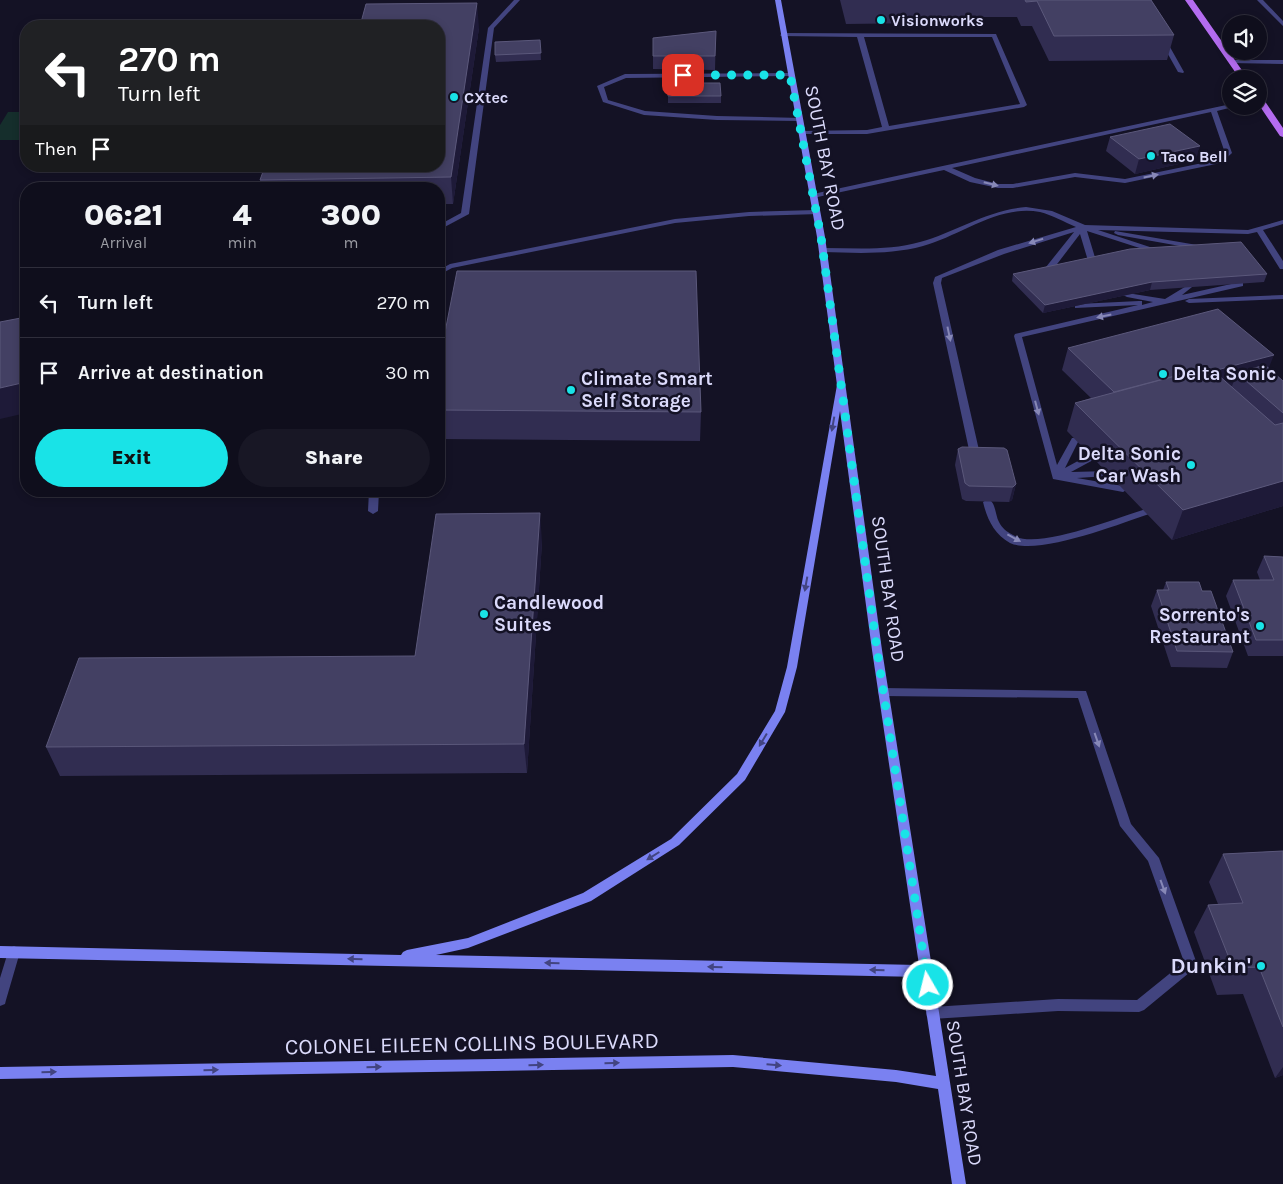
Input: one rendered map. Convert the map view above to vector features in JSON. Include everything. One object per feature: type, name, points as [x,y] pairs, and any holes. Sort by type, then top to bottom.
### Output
[{"type":"main road","name":"SOUTH BAY ROAD","points":[[778,0],[823,250],[842,376],[884,692],[959,1184]]},
{"type":"main road","points":[[1189,0],[1238,70]]},
{"type":"main road","points":[[1267,111],[1283,134]]},
{"type":"main road","points":[[389,960],[468,943],[586,897],[675,842],[741,777],[780,712],[792,667],[842,376]]},
{"type":"main road","points":[[0,952],[926,971]]},
{"type":"main road","name":"COLONEL EILEEN COLLINS BOULEVARD","points":[[0,1073],[733,1062],[896,1076],[943,1083]]},
{"type":"street","points":[[445,225],[465,214],[491,28],[517,0]]},
{"type":"street","points":[[1260,0],[1283,24]]},
{"type":"street","points":[[1158,32],[1181,72]]},
{"type":"street","points":[[783,35],[994,34],[1024,105],[867,132],[801,132]]},
{"type":"street","points":[[860,35],[886,129]]},
{"type":"street","points":[[1233,62],[1283,62]]},
{"type":"street","points":[[790,75],[625,76],[600,86],[605,101],[644,113],[716,118],[799,119]]},
{"type":"street","points":[[814,196],[1222,108]]},
{"type":"street","points":[[945,168],[973,180],[998,186],[1014,186],[1075,175],[1126,181],[1209,164],[1225,158],[1229,153],[1213,110]]},
{"type":"street","points":[[823,250],[906,248],[923,244],[978,222],[1024,208],[1049,212],[1082,227],[1166,254]]},
{"type":"street","points":[[445,269],[450,266],[675,221],[750,214],[816,212]]},
{"type":"street","points":[[977,463],[937,283],[939,277],[1001,252],[1082,227],[1248,232],[1283,222]]},
{"type":"street","points":[[1082,227],[1208,249]]},
{"type":"street","points":[[1082,227],[1093,264]]},
{"type":"street","points":[[1045,274],[1082,227]]},
{"type":"street","points":[[1259,230],[1283,267]]},
{"type":"street","points":[[1056,476],[1018,336],[1240,284]]},
{"type":"street","points":[[1127,295],[1168,302],[1188,287]]},
{"type":"street","points":[[1078,306],[1283,297]]},
{"type":"street","points":[[1056,476],[1075,440]]},
{"type":"street","points":[[1056,476],[1092,457]]},
{"type":"street","points":[[1056,476],[1107,473]]},
{"type":"street","points":[[1056,476],[1123,489]]},
{"type":"street","points":[[373,511],[374,497]]},
{"type":"street","points":[[988,502],[992,522],[1016,541],[1035,544],[1146,512]]},
{"type":"street","points":[[884,692],[1082,694],[1126,826],[1153,858],[1191,964],[1139,1006],[1058,1005],[932,1013]]},
{"type":"street","points":[[0,1000],[14,952]]},
{"type":"green space","points":[[8,112],[20,112],[20,140],[0,140],[0,125]]},
{"type":"building","points":[[1025,0],[1151,0],[1174,35],[1054,36],[1037,1],[1026,2]]},
{"type":"building","points":[[477,3],[451,177],[260,180],[263,172],[445,172],[445,20],[362,20],[366,4]]},
{"type":"building","points":[[716,31],[715,56],[653,56],[653,38]]},
{"type":"building","points":[[540,40],[541,53],[495,55],[495,42]]},
{"type":"building","points":[[668,83],[720,83],[721,96],[668,96]]},
{"type":"building","points":[[1170,124],[1200,146],[1139,159],[1110,137]]},
{"type":"building","points":[[1241,242],[1267,274],[1152,282],[1045,305],[1013,274],[1130,249]]},
{"type":"building","name":"Climate Smart Self Storage","points":[[457,271],[696,271],[701,412],[445,410],[445,332]]},
{"type":"building","points":[[1218,309],[1274,355],[1213,371],[1209,367],[1114,392],[1068,348]]},
{"type":"building","points":[[20,318],[20,383],[0,388],[0,322]]},
{"type":"building","points":[[1265,365],[1283,381],[1283,413],[1237,373]]},
{"type":"building","name":"Delta Sonic Car Wash","points":[[1209,367],[1275,425],[1283,423],[1283,481],[1183,510],[1075,403]]},
{"type":"building","points":[[962,447],[1004,448],[1007,450],[1016,484],[1013,487],[969,486],[965,483],[958,449]]},
{"type":"building","name":"Candlewood Suites","points":[[540,513],[524,744],[46,747],[79,658],[415,656],[436,514]]},
{"type":"building","points":[[1264,556],[1283,557],[1283,640],[1256,640],[1233,580],[1274,580]]},
{"type":"building","points":[[1166,582],[1199,582],[1202,591],[1211,591],[1233,652],[1177,651],[1157,590],[1169,590]]},
{"type":"building","points":[[1283,851],[1283,1027],[1259,967],[1233,968],[1208,905],[1243,903],[1223,854]]},
{"type":"place","name":"Visionworks","points":[[881,20]]},
{"type":"place","name":"CXtec","points":[[454,97]]},
{"type":"place","name":"Taco Bell","points":[[1151,156]]},
{"type":"place","name":"Delta Sonic","points":[[1163,374]]},
{"type":"place","name":"Climate Smart Self Storage","points":[[571,390]]},
{"type":"place","name":"Delta Sonic Car Wash","points":[[1191,465]]},
{"type":"place","name":"Candlewood Suites","points":[[484,614]]},
{"type":"place","name":"Sorrento's Restaurant","points":[[1260,626]]},
{"type":"place","name":"Dunkin'","points":[[1261,966]]},
{"type":"route","points":[[683,75],[790,75],[821,237],[842,376],[877,650],[928,985]]}]
